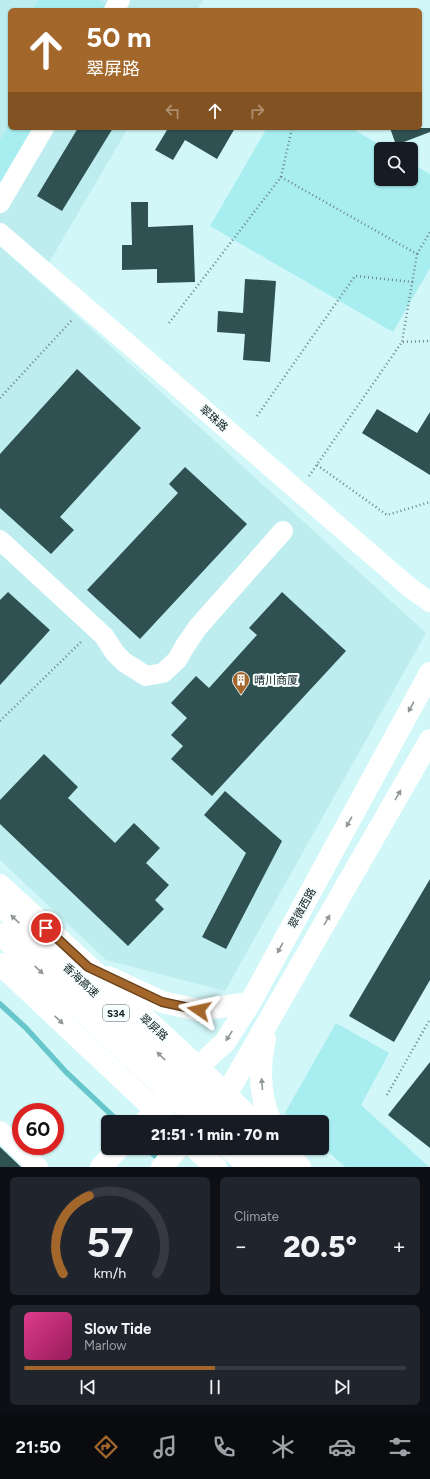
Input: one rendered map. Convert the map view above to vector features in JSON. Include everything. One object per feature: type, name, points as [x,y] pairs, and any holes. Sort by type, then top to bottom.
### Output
[{"type":"main road","name":"翠微西路","points":[[152,1115],[224,1042],[250,1003],[430,673]]},
{"type":"main road","points":[[207,1115],[226,1095],[430,740]]},
{"type":"main road","name":"翠屏路","points":[[0,885],[198,1067],[247,1115]]},
{"type":"main road","name":"香海高速","points":[[0,905],[110,1007],[223,1115]]},
{"type":"main road","points":[[0,934],[194,1115]]},
{"type":"main road","points":[[0,964],[161,1115]]},
{"type":"main road","points":[[88,967],[162,1002],[199,1010],[250,1003]]},
{"type":"main road","points":[[269,1115],[263,1095],[261,1068],[266,1034],[273,1015]]},
{"type":"main road","points":[[101,1167],[112,1155]]},
{"type":"main road","points":[[203,1155],[216,1167]]},
{"type":"main road","points":[[236,1155],[249,1167]]},
{"type":"street","points":[[0,203],[43,130]]},
{"type":"street","name":"翠珠路","points":[[0,233],[409,587],[430,602]]},
{"type":"street","points":[[0,540],[104,636],[115,654],[124,662],[146,676],[163,673],[177,660],[198,627],[283,531]]},
{"type":"street","points":[[0,1131],[38,1167]]},
{"type":"path","points":[[168,322],[281,177],[292,130]]},
{"type":"path","points":[[281,177],[417,254]]},
{"type":"path","points":[[298,491],[402,342],[417,254],[430,232]]},
{"type":"path","points":[[257,416],[355,276],[412,282]]},
{"type":"path","points":[[0,398],[73,320]]},
{"type":"path","points":[[402,342],[430,341]]},
{"type":"path","points":[[317,465],[387,515],[430,502]]},
{"type":"path","points":[[0,721],[95,628]]},
{"type":"path","points":[[387,1095],[430,1018]]},
{"type":"shaded area","points":[[0,0],[115,0],[110,8],[8,8],[8,130],[10,130],[0,192]]},
{"type":"shaded area","points":[[38,0],[99,0],[109,6],[108,8],[33,8]]},
{"type":"shaded area","points":[[120,0],[203,0],[198,8],[115,8]]},
{"type":"shaded area","points":[[8,126],[8,130],[35,130],[0,188],[0,140]]},
{"type":"shaded area","points":[[44,130],[127,130],[44,271],[0,233],[0,203]]},
{"type":"shaded area","points":[[266,130],[354,130],[375,142],[374,186],[418,186],[418,167],[430,174],[430,268],[393,332],[210,226]]},
{"type":"shaded area","points":[[0,246],[426,633],[225,991],[106,960],[0,860]]},
{"type":"shaded area","points":[[336,1023],[389,1053],[361,1105],[429,1167],[345,1167],[329,1152],[329,1115],[287,1115],[285,1113]]},
{"type":"building","points":[[422,128],[430,128],[430,132],[404,142],[395,142],[391,130],[422,130]]},
{"type":"building","points":[[77,130],[112,130],[62,211],[37,196]]},
{"type":"building","points":[[167,130],[234,130],[217,159],[185,140],[173,160],[155,150]]},
{"type":"building","points":[[131,202],[148,202],[148,227],[193,225],[195,282],[157,283],[157,269],[122,270],[122,245],[132,245]]},
{"type":"building","points":[[245,279],[276,281],[270,362],[243,360],[245,334],[217,332],[218,311],[243,313]]},
{"type":"building","points":[[77,369],[141,428],[60,517],[74,530],[51,554],[0,508],[0,454]]},
{"type":"building","points":[[377,409],[417,433],[430,412],[430,475],[362,433]]},
{"type":"building","points":[[185,467],[247,524],[140,639],[87,590],[178,493],[169,484]]},
{"type":"building","points":[[8,592],[50,630],[0,685],[0,600]]},
{"type":"building","name":"晴川商厦","points":[[282,592],[346,651],[212,796],[171,759],[183,746],[171,735],[187,718],[171,703],[196,676],[209,688],[257,635],[249,628]]},
{"type":"building","points":[[44,754],[78,787],[68,798],[115,843],[134,823],[160,848],[146,863],[169,885],[155,900],[164,909],[128,946],[0,824],[0,800]]},
{"type":"building","points":[[225,791],[282,841],[226,949],[202,937],[246,853],[204,815]]},
{"type":"building","points":[[430,879],[430,980],[394,1042],[349,1016]]},
{"type":"building","points":[[430,1062],[430,1148],[388,1115]]},
{"type":"building","points":[[0,1147],[21,1167],[0,1167]]},
{"type":"waterway","points":[[0,1004],[26,1028],[66,1072],[112,1115]]},
{"type":"waterway","points":[[154,1155],[161,1161]]},
{"type":"place","name":"晴川商厦","points":[[241,695]]},
{"type":"route","points":[[46,928],[88,967],[162,1002],[199,1010]]}]
